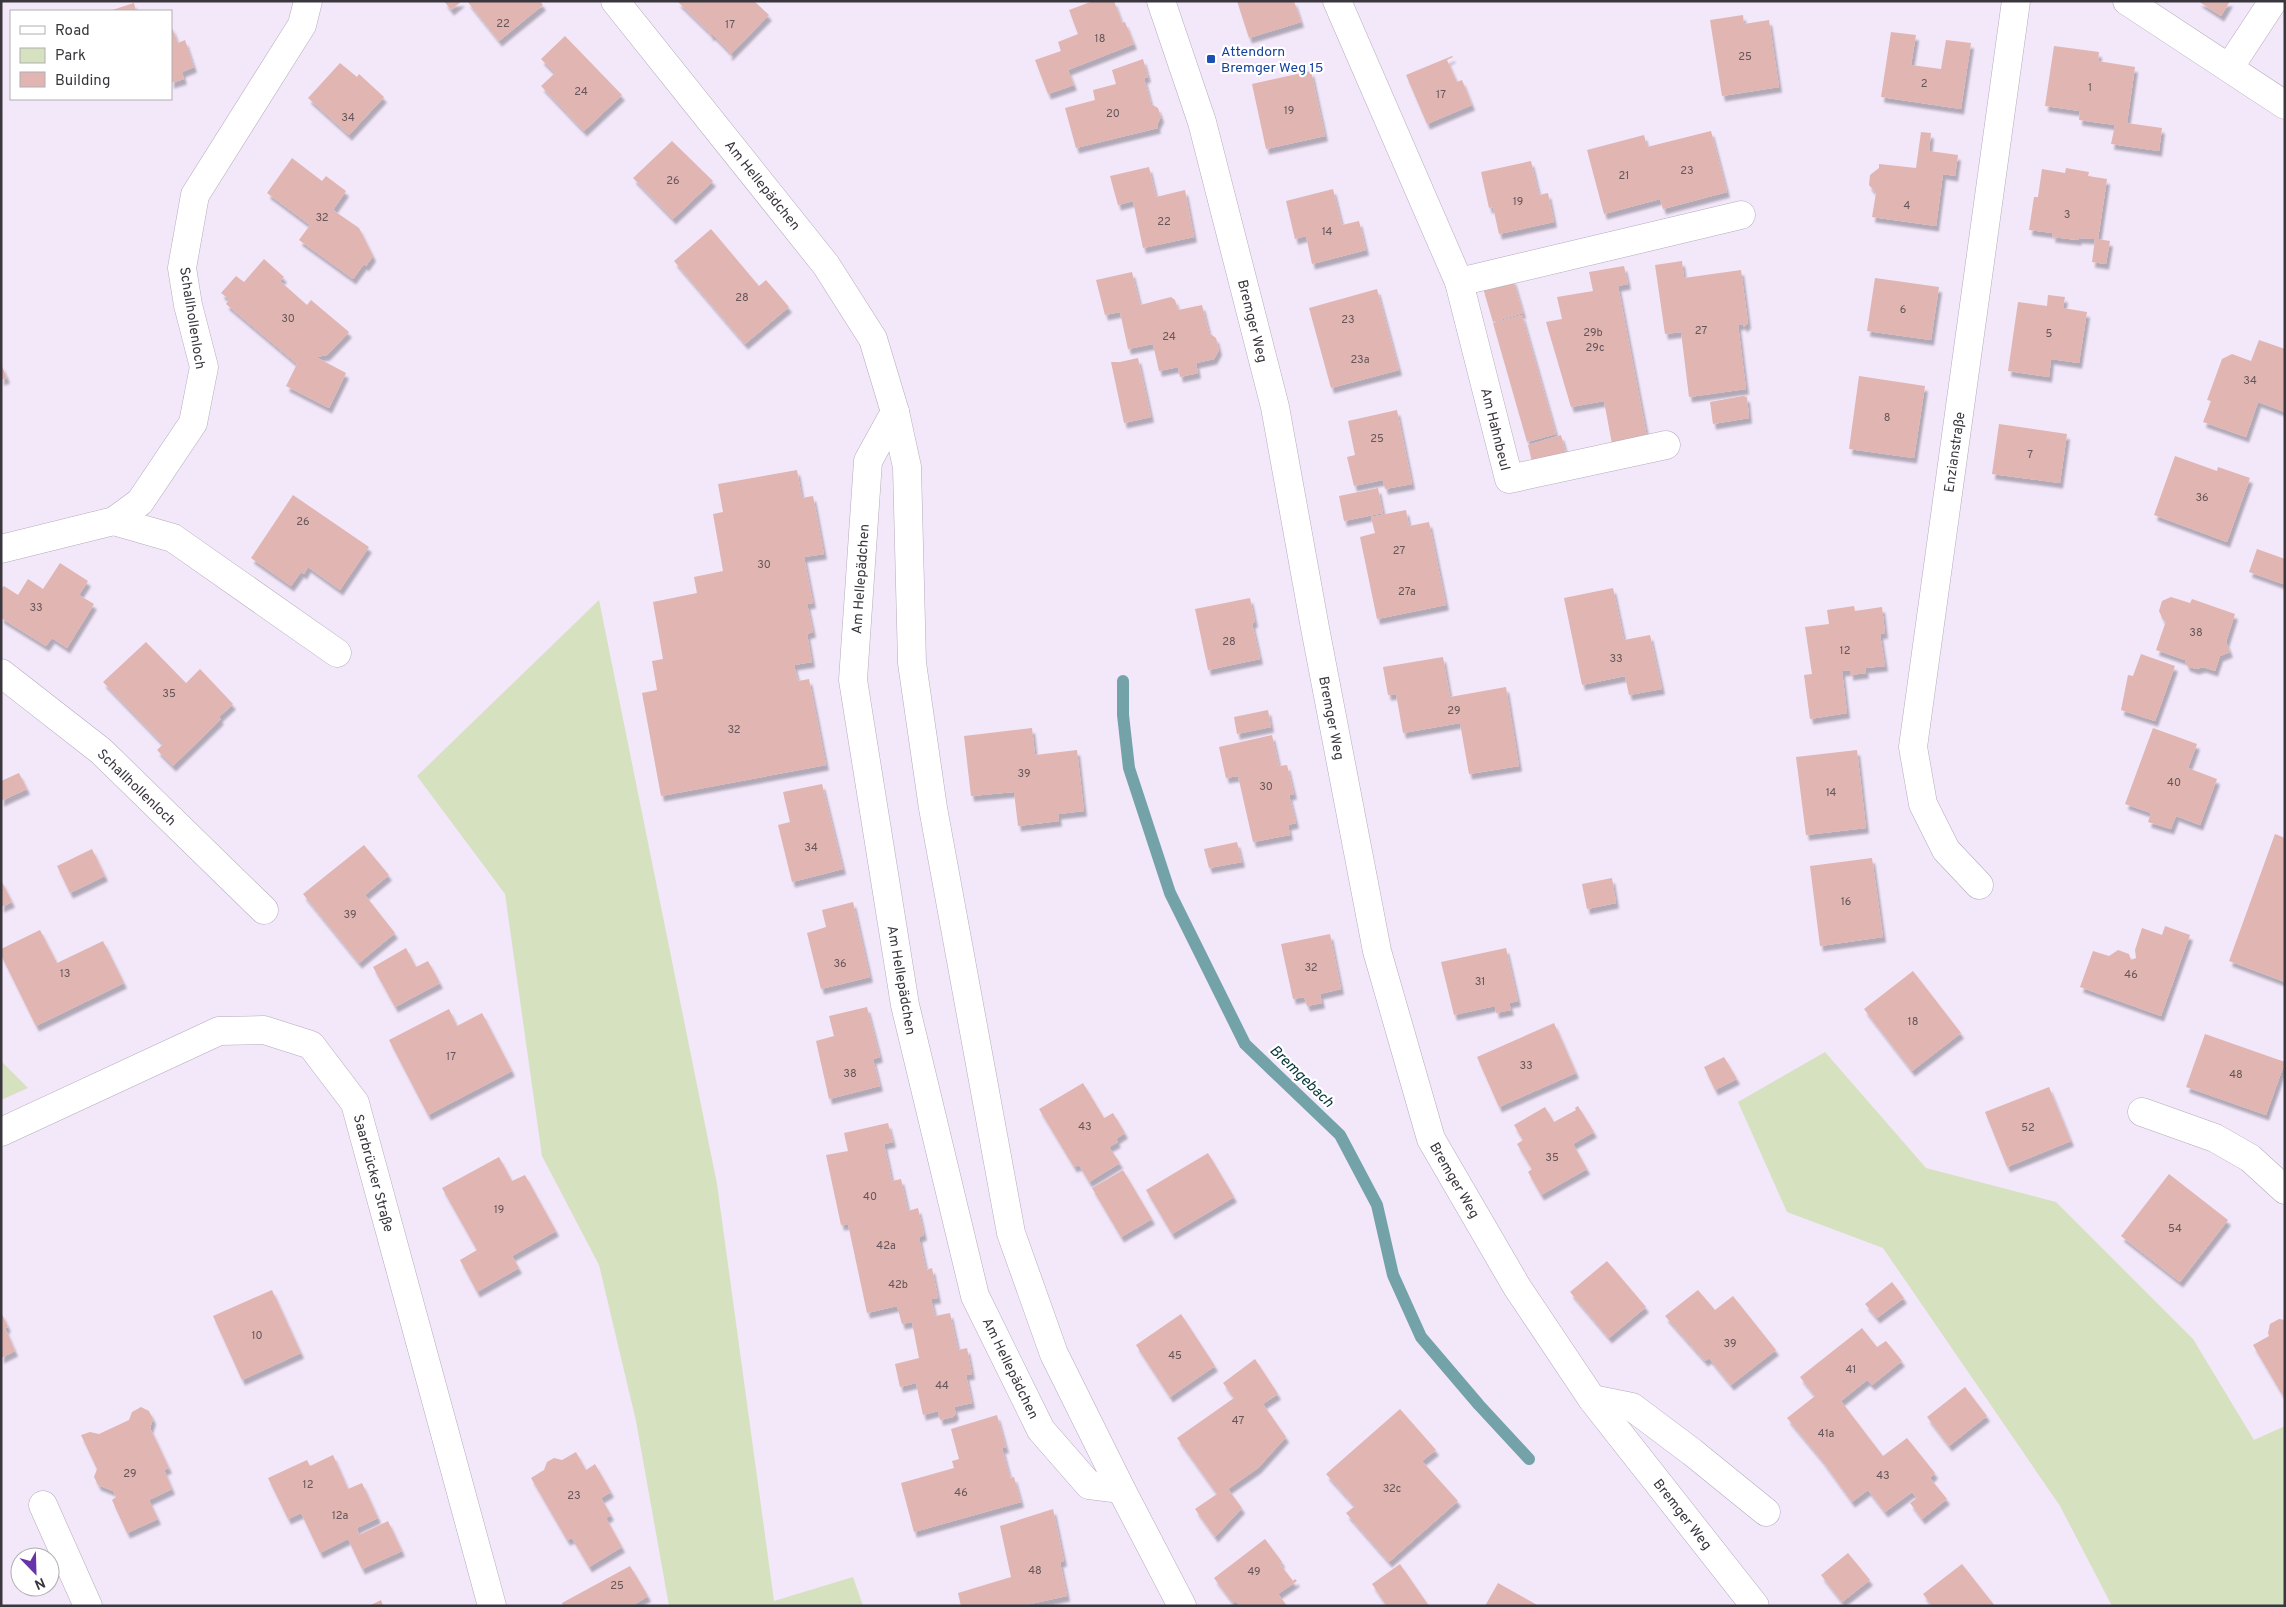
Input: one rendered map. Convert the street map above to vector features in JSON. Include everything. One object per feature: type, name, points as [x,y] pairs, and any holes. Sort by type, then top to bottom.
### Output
[{"type":"street","name":"Schallhollenloch","points":[[1,550],[114,521],[140,502],[194,423],[204,367],[188,305],[182,268],[195,195],[302,25],[308,1]]},
{"type":"street","name":"Am Hellepädchen","points":[[615,1],[826,265],[873,339],[895,412],[907,467],[912,662],[931,798],[1011,1233],[1054,1354],[1182,1606]]},
{"type":"street","name":"Bremger Weg","points":[[1161,1],[1202,122],[1275,407],[1318,647],[1378,951],[1431,1139],[1517,1287],[1592,1399],[1755,1606]]},
{"type":"street","name":"Am Hahnbeul","points":[[1338,1],[1459,282],[1509,479],[1666,445]]},
{"type":"street","name":"Enzianstraße","points":[[1979,885],[1946,850],[1922,804],[1913,747],[2016,1]]},
{"type":"street","points":[[2127,1],[2285,105]]},
{"type":"street","points":[[2229,68],[2273,1]]},
{"type":"street","points":[[1459,282],[1741,215]]},
{"type":"street","name":"Am Hellepädchen","points":[[895,412],[868,462],[854,680],[905,1005],[975,1296],[1041,1430],[1089,1486],[1121,1489]]},
{"type":"street","points":[[114,521],[174,538],[337,653]]},
{"type":"street","name":"Schallhollenloch","points":[[1,674],[101,751],[264,910]]},
{"type":"street","name":"Saarbrücker Straße","points":[[1,1132],[219,1031],[264,1030],[311,1045],[355,1104],[492,1606]]},
{"type":"street","points":[[2142,1112],[2214,1138],[2229,1146],[2250,1158],[2285,1190]]},
{"type":"street","points":[[1592,1399],[1632,1407],[1692,1452],[1766,1512]]},
{"type":"street","points":[[43,1505],[88,1606]]},
{"type":"green space","points":[[599,600],[717,1184],[774,1601],[853,1577],[863,1606],[669,1606],[636,1421],[599,1265],[542,1156],[505,894],[417,776]]},
{"type":"green space","points":[[1825,1052],[1926,1168],[2056,1202],[2193,1339],[2254,1440],[2285,1426],[2285,1606],[2112,1606],[2060,1506],[1883,1248],[1787,1212],[1738,1102]]},
{"type":"green space","points":[[1,1061],[28,1088],[1,1100]]},
{"type":"building","points":[[444,1],[462,1],[451,10]]},
{"type":"building","points":[[467,1],[540,1],[543,5],[499,41]]},
{"type":"building","points":[[677,1],[754,1],[769,15],[730,55],[728,54],[730,52],[713,35],[709,35],[710,33]]},
{"type":"building","points":[[1093,1],[1114,1],[1122,23],[1125,22],[1134,44],[1068,70],[1074,85],[1048,94],[1035,60],[1061,51],[1058,42],[1078,34],[1069,10]]},
{"type":"building","points":[[1237,1],[1294,1],[1301,22],[1249,38]]},
{"type":"building","points":[[2198,1],[2230,1],[2221,16]]},
{"type":"building","points":[[134,3],[136,10],[112,10]]},
{"type":"building","points":[[1743,15],[1744,24],[1769,20],[1779,87],[1722,96],[1710,20]]},
{"type":"building","points":[[172,28],[178,43],[185,40],[194,67],[182,72],[184,79],[172,83]]},
{"type":"building","points":[[1891,32],[1916,35],[1911,65],[1941,69],[1946,40],[1971,43],[1961,109],[1881,97]]},
{"type":"building","points":[[565,36],[622,95],[584,131],[541,86],[555,73],[541,59]]},
{"type":"building","points":[[2054,46],[2099,52],[2098,61],[2135,67],[2127,123],[2162,128],[2159,151],[2111,144],[2115,125],[2079,120],[2080,111],[2045,106]]},
{"type":"building","points":[[1452,56],[1447,60],[1457,82],[1462,80],[1472,105],[1427,124],[1406,75]]},
{"type":"building","points":[[1143,59],[1148,77],[1144,78],[1151,104],[1158,108],[1161,117],[1157,125],[1158,128],[1076,148],[1065,108],[1095,100],[1093,90],[1116,84],[1112,70]]},
{"type":"building","points":[[340,63],[357,77],[359,74],[384,97],[349,135],[308,98]]},
{"type":"building","points":[[1311,71],[1325,136],[1266,149],[1252,84]]},
{"type":"building","points":[[1711,131],[1727,192],[1663,209],[1660,199],[1604,214],[1587,150],[1644,135],[1647,147]]},
{"type":"building","points":[[1921,132],[1931,133],[1929,151],[1958,155],[1955,176],[1943,174],[1936,226],[1872,217],[1876,193],[1869,185],[1870,175],[1879,168],[1879,164],[1916,168]]},
{"type":"building","points":[[672,141],[713,181],[673,219],[633,178]]},
{"type":"building","points":[[292,158],[322,181],[326,176],[346,191],[333,210],[359,228],[373,256],[366,266],[364,264],[353,279],[299,240],[310,225],[267,193]]},
{"type":"building","points":[[1531,161],[1539,195],[1548,193],[1554,222],[1499,234],[1493,207],[1489,208],[1481,172]]},
{"type":"building","points":[[1149,167],[1156,197],[1185,190],[1194,237],[1143,248],[1133,201],[1118,205],[1110,176]]},
{"type":"building","points":[[2066,168],[2089,172],[2088,176],[2107,179],[2098,239],[2110,241],[2106,264],[2092,262],[2095,239],[2079,238],[2078,240],[2052,237],[2053,233],[2029,230],[2034,197],[2038,197],[2042,169],[2065,173]]},
{"type":"building","points":[[1333,189],[1342,225],[1359,221],[1366,250],[1312,264],[1306,236],[1295,239],[1286,201]]},
{"type":"building","points":[[711,229],[759,286],[766,280],[789,307],[745,344],[674,261]]},
{"type":"building","points":[[264,259],[284,277],[280,281],[307,305],[311,300],[349,332],[327,355],[316,357],[346,373],[329,408],[286,386],[297,364],[226,304],[229,299],[221,293],[236,276],[244,282]]},
{"type":"building","points":[[1682,261],[1684,278],[1741,270],[1748,323],[1744,327],[1743,324],[1738,325],[1746,389],[1689,397],[1681,332],[1665,334],[1655,265]]},
{"type":"building","points":[[1624,266],[1628,284],[1618,286],[1647,437],[1612,444],[1604,401],[1571,407],[1546,322],[1562,319],[1557,297],[1593,291],[1589,272]]},
{"type":"building","points":[[1132,272],[1140,305],[1171,297],[1175,300],[1178,310],[1202,305],[1209,333],[1216,338],[1219,350],[1214,359],[1196,363],[1198,373],[1180,377],[1178,367],[1159,371],[1153,344],[1128,349],[1120,312],[1105,315],[1096,280]]},
{"type":"building","points":[[1875,278],[1939,287],[1931,340],[1867,331]]},
{"type":"building","points":[[1513,279],[1523,313],[1493,322],[1483,288]]},
{"type":"building","points":[[1377,289],[1399,370],[1331,388],[1309,308]]},
{"type":"building","points":[[2048,295],[2065,297],[2063,308],[2087,312],[2079,363],[2051,359],[2049,377],[2008,371],[2018,302],[2047,306]]},
{"type":"building","points":[[1522,315],[1556,434],[1527,442],[1493,323]]},
{"type":"building","points":[[2259,340],[2285,349],[2285,412],[2258,402],[2246,437],[2203,422],[2211,401],[2207,400],[2222,359],[2232,354],[2251,361]]},
{"type":"building","points":[[1138,358],[1151,417],[1124,423],[1111,362]]},
{"type":"building","points":[[1,364],[7,378],[1,380]]},
{"type":"building","points":[[1859,376],[1925,386],[1914,458],[1849,449]]},
{"type":"building","points":[[1743,396],[1747,397],[1749,418],[1713,424],[1710,402]]},
{"type":"building","points":[[1397,410],[1412,484],[1385,489],[1383,480],[1354,486],[1347,457],[1355,455],[1348,421]]},
{"type":"building","points":[[1999,424],[2067,434],[2060,483],[1992,474]]},
{"type":"building","points":[[1561,435],[1566,453],[1532,462],[1528,445]]},
{"type":"building","points":[[2175,456],[2217,471],[2218,467],[2250,478],[2227,542],[2154,515]]},
{"type":"building","points":[[797,470],[802,498],[813,496],[824,554],[804,557],[813,603],[807,604],[813,632],[807,634],[812,662],[794,665],[798,681],[809,679],[826,765],[661,796],[642,693],[657,690],[652,661],[663,659],[653,602],[697,593],[694,577],[723,571],[713,514],[723,512],[718,484]]},
{"type":"building","points":[[1378,488],[1383,513],[1344,521],[1339,496]]},
{"type":"building","points":[[293,495],[369,547],[340,590],[308,567],[304,574],[301,572],[291,586],[251,558]]},
{"type":"building","points":[[1406,510],[1409,526],[1429,522],[1446,605],[1377,619],[1360,537],[1375,533],[1371,517]]},
{"type":"building","points":[[2257,549],[2285,559],[2283,584],[2249,572]]},
{"type":"building","points":[[60,563],[88,581],[79,595],[94,604],[67,648],[52,638],[46,646],[1,618],[1,589],[4,586],[18,595],[28,579],[43,589]]},
{"type":"building","points":[[1613,588],[1624,640],[1650,635],[1662,689],[1629,695],[1625,676],[1582,685],[1564,598]]},
{"type":"building","points":[[2171,597],[2190,603],[2192,599],[2235,614],[2226,642],[2230,652],[2220,656],[2215,671],[2203,667],[2196,669],[2187,666],[2185,660],[2156,650],[2166,621],[2163,620],[2159,611],[2162,601]]},
{"type":"building","points":[[1250,598],[1255,622],[1252,623],[1260,659],[1208,670],[1195,609]]},
{"type":"building","points":[[1854,606],[1855,611],[1882,607],[1885,633],[1880,634],[1885,666],[1865,668],[1866,673],[1850,675],[1850,670],[1842,671],[1847,713],[1810,719],[1804,675],[1812,674],[1805,627],[1829,624],[1827,610]]},
{"type":"building","points":[[146,642],[186,683],[200,669],[233,704],[219,717],[221,719],[173,766],[157,750],[163,744],[103,682]]},
{"type":"building","points":[[2141,654],[2175,666],[2155,721],[2121,710],[2128,675],[2133,676]]},
{"type":"building","points":[[1443,657],[1450,697],[1506,687],[1519,766],[1469,774],[1460,723],[1403,733],[1396,694],[1388,695],[1383,667]]},
{"type":"building","points":[[1268,710],[1271,727],[1237,734],[1234,717]]},
{"type":"building","points":[[1032,728],[1035,755],[1077,750],[1084,811],[1058,814],[1059,821],[1018,826],[1014,792],[971,796],[964,736]]},
{"type":"building","points":[[2153,728],[2197,744],[2188,768],[2217,779],[2200,825],[2176,816],[2171,829],[2148,822],[2151,813],[2125,804]]},
{"type":"building","points":[[1272,735],[1279,766],[1287,765],[1294,794],[1289,795],[1296,823],[1288,825],[1290,835],[1253,842],[1238,776],[1226,778],[1219,747]]},
{"type":"building","points":[[1857,750],[1866,828],[1806,835],[1796,757]]},
{"type":"building","points":[[19,773],[27,789],[1,801],[1,781]]},
{"type":"building","points":[[822,784],[843,869],[792,882],[778,825],[790,822],[783,792]]},
{"type":"building","points":[[2275,834],[2285,838],[2285,982],[2229,961]]},
{"type":"building","points":[[1237,842],[1242,862],[1209,868],[1204,849]]},
{"type":"building","points":[[364,845],[389,875],[365,895],[395,933],[359,963],[303,894]]},
{"type":"building","points":[[92,849],[105,876],[70,893],[57,866]]},
{"type":"building","points":[[1872,858],[1883,937],[1820,946],[1810,866]]},
{"type":"building","points":[[1612,878],[1616,903],[1587,909],[1582,884]]},
{"type":"building","points":[[1,880],[12,902],[1,907]]},
{"type":"building","points":[[853,902],[870,977],[821,989],[807,933],[826,927],[822,910]]},
{"type":"building","points":[[2165,926],[2190,935],[2161,1016],[2080,987],[2093,951],[2109,956],[2118,950],[2129,954],[2131,960],[2136,958],[2135,950],[2142,928],[2162,935]]},
{"type":"building","points":[[40,930],[57,963],[103,941],[124,983],[36,1026],[1,955],[1,949]]},
{"type":"building","points":[[1330,934],[1341,989],[1320,994],[1322,1003],[1307,1006],[1304,997],[1293,999],[1281,944]]},
{"type":"building","points":[[406,948],[416,967],[428,961],[440,983],[395,1007],[373,967]]},
{"type":"building","points":[[1506,948],[1518,1001],[1509,1003],[1511,1010],[1496,1013],[1495,1006],[1454,1015],[1441,962]]},
{"type":"building","points":[[1913,971],[1961,1033],[1912,1071],[1864,1009]]},
{"type":"building","points":[[867,1007],[880,1057],[873,1059],[880,1086],[829,1099],[816,1041],[834,1036],[829,1016]]},
{"type":"building","points":[[449,1009],[457,1026],[482,1013],[512,1071],[428,1115],[389,1040]]},
{"type":"building","points":[[1554,1023],[1576,1073],[1499,1107],[1477,1057]]},
{"type":"building","points":[[2205,1034],[2285,1062],[2266,1115],[2186,1087]]},
{"type":"building","points":[[1724,1057],[1737,1079],[1715,1090],[1704,1067]]},
{"type":"building","points":[[1083,1083],[1104,1118],[1113,1113],[1125,1133],[1116,1139],[1118,1142],[1109,1147],[1120,1163],[1089,1182],[1079,1165],[1074,1167],[1039,1109]]},
{"type":"building","points":[[2049,1087],[2071,1141],[2007,1167],[1985,1112]]},
{"type":"building","points":[[1578,1106],[1594,1132],[1573,1144],[1587,1169],[1541,1195],[1528,1172],[1532,1169],[1517,1144],[1523,1140],[1514,1125],[1545,1107],[1554,1122],[1576,1110],[1575,1108]]},
{"type":"building","points":[[888,1123],[893,1142],[884,1144],[892,1181],[901,1179],[908,1211],[918,1208],[924,1235],[919,1237],[926,1270],[932,1268],[938,1298],[931,1299],[935,1316],[950,1313],[958,1350],[967,1348],[972,1374],[966,1375],[972,1403],[954,1407],[956,1414],[953,1417],[940,1420],[938,1411],[923,1415],[916,1383],[900,1387],[895,1364],[919,1358],[912,1322],[902,1324],[897,1306],[867,1313],[848,1224],[841,1225],[826,1155],[848,1151],[844,1133]]},
{"type":"building","points":[[1208,1153],[1234,1197],[1172,1234],[1146,1190]]},
{"type":"building","points":[[499,1157],[512,1181],[525,1175],[556,1231],[512,1256],[519,1268],[477,1292],[460,1260],[477,1250],[442,1188]]},
{"type":"building","points":[[1123,1170],[1152,1219],[1121,1237],[1092,1188]]},
{"type":"building","points":[[2169,1174],[2228,1220],[2180,1282],[2121,1236]]},
{"type":"building","points":[[1607,1261],[1646,1307],[1609,1338],[1570,1292]]},
{"type":"building","points":[[1892,1282],[1904,1298],[1877,1318],[1865,1304]]},
{"type":"building","points":[[272,1290],[301,1353],[242,1380],[213,1316]]},
{"type":"building","points":[[1698,1290],[1715,1310],[1733,1296],[1776,1350],[1731,1385],[1709,1358],[1705,1361],[1665,1316]]},
{"type":"building","points":[[1,1312],[8,1327],[5,1328],[15,1351],[1,1358]]},
{"type":"building","points":[[1181,1314],[1215,1366],[1170,1397],[1136,1345]]},
{"type":"building","points":[[2279,1319],[2285,1320],[2283,1396],[2253,1345],[2269,1336],[2270,1324]]},
{"type":"building","points":[[1862,1328],[1877,1347],[1886,1341],[1902,1361],[1872,1385],[1867,1380],[1841,1401],[1883,1456],[1907,1438],[1935,1473],[1930,1478],[1947,1499],[1922,1519],[1910,1503],[1917,1498],[1912,1492],[1885,1512],[1868,1490],[1852,1502],[1821,1459],[1787,1418],[1815,1396],[1800,1377]]},
{"type":"building","points":[[1255,1359],[1278,1394],[1263,1404],[1286,1437],[1258,1468],[1228,1489],[1242,1508],[1215,1537],[1195,1509],[1217,1494],[1177,1438],[1234,1398],[1223,1383]]},
{"type":"building","points":[[1965,1387],[1987,1416],[1949,1446],[1927,1417]]},
{"type":"building","points":[[141,1407],[149,1411],[153,1419],[150,1428],[169,1468],[164,1470],[172,1489],[149,1500],[158,1519],[127,1533],[112,1500],[116,1497],[113,1491],[98,1485],[94,1477],[97,1469],[81,1435],[90,1432],[99,1434],[129,1420],[132,1412]]},
{"type":"building","points":[[1400,1409],[1436,1450],[1422,1461],[1458,1501],[1389,1562],[1346,1513],[1355,1506],[1326,1474]]},
{"type":"building","points":[[997,1415],[1006,1448],[1002,1448],[1010,1478],[1014,1477],[1021,1502],[914,1532],[901,1483],[954,1468],[952,1461],[959,1459],[951,1429]]},
{"type":"building","points":[[576,1452],[586,1470],[595,1464],[611,1492],[601,1498],[611,1515],[606,1518],[622,1547],[589,1567],[572,1538],[567,1540],[531,1478],[544,1470],[547,1462],[554,1458],[562,1460]]},
{"type":"building","points":[[333,1455],[348,1489],[362,1483],[378,1518],[357,1528],[359,1535],[388,1521],[402,1551],[362,1569],[348,1539],[320,1553],[301,1513],[288,1519],[268,1478],[307,1460],[310,1466]]},
{"type":"building","points":[[1053,1509],[1064,1561],[1060,1562],[1067,1596],[1021,1606],[961,1606],[958,1593],[1011,1577],[1000,1526]]},
{"type":"building","points":[[1265,1539],[1282,1562],[1280,1564],[1293,1581],[1295,1579],[1297,1581],[1278,1594],[1287,1606],[1239,1606],[1236,1601],[1233,1603],[1214,1578]]},
{"type":"building","points":[[1848,1553],[1870,1580],[1842,1602],[1821,1575]]},
{"type":"building","points":[[1400,1564],[1429,1606],[1387,1606],[1372,1584]]},
{"type":"building","points":[[1962,1564],[1995,1606],[1932,1606],[1923,1594]]},
{"type":"building","points":[[630,1566],[648,1596],[632,1606],[563,1606],[562,1603]]},
{"type":"building","points":[[1498,1583],[1539,1606],[1485,1606]]},
{"type":"building","points":[[381,1600],[383,1606],[369,1606]]},
{"type":"waterway","name":"Bremgebach","points":[[1123,681],[1123,715],[1129,768],[1170,893],[1245,1044],[1340,1135],[1377,1205],[1393,1275],[1421,1337],[1479,1405],[1529,1459]]},
{"type":"place","name":"Attendorn Bremger Weg 15","points":[[1211,59]]}]
